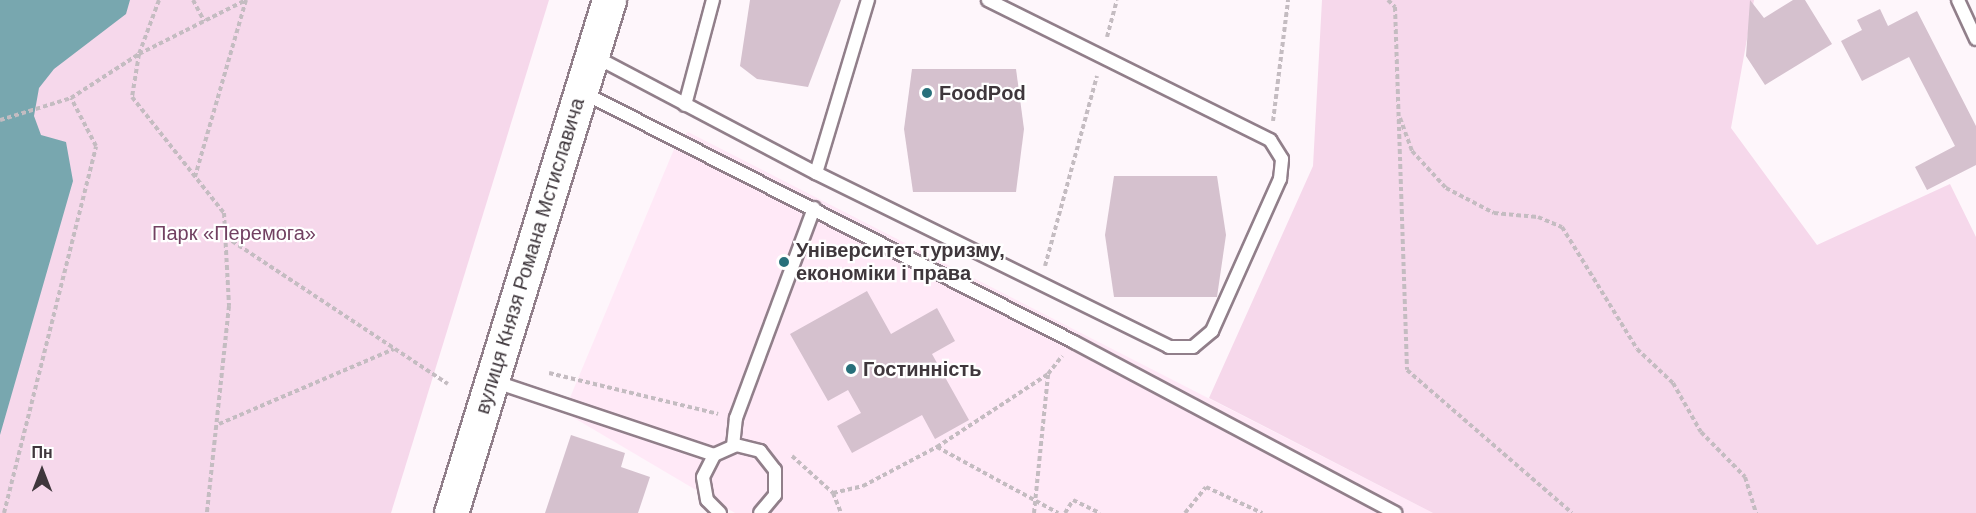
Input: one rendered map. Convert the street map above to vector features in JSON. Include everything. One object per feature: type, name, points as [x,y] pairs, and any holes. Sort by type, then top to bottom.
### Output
[{"type":"street","name":"вулиця Князя Романа Мстиславича","points":[[451,513],[609,0]]},
{"type":"lane","points":[[685,105],[713,0]]},
{"type":"lane","points":[[816,173],[868,0]]},
{"type":"lane","points":[[592,55],[816,173],[1168,347],[1193,347],[1212,331],[1280,179],[1282,159],[1270,140],[988,0]]},
{"type":"lane","points":[[1958,0],[1976,39]]},
{"type":"lane","points":[[581,91],[1074,342],[1395,513]]},
{"type":"lane","points":[[733,446],[736,418],[814,208]]},
{"type":"lane","points":[[492,381],[714,455],[733,446],[749,446],[769,459],[777,483],[764,509],[780,513]]},
{"type":"lane","points":[[714,455],[703,489],[720,513]]},
{"type":"path","points":[[159,0],[139,54],[132,97],[224,213],[229,306],[207,513]]},
{"type":"path","points":[[193,0],[204,21]]},
{"type":"path","points":[[195,177],[246,0]]},
{"type":"path","points":[[0,120],[71,98],[139,54],[246,0]]},
{"type":"path","points":[[1105,45],[1117,0]]},
{"type":"path","points":[[1276,97],[1288,0]]},
{"type":"path","points":[[1388,0],[1395,8],[1407,370],[1572,513]]},
{"type":"path","points":[[1040,284],[1099,68]]},
{"type":"path","points":[[4,513],[96,146],[71,98]]},
{"type":"path","points":[[1398,115],[1412,151],[1446,188],[1494,213],[1538,217],[1562,227],[1637,349],[1673,383],[1701,432],[1745,477],[1756,513]]},
{"type":"path","points":[[226,236],[448,384]]},
{"type":"path","points":[[833,493],[863,486],[937,447],[1048,375],[1074,342]]},
{"type":"path","points":[[218,424],[395,349]]},
{"type":"path","points":[[549,373],[736,418]]},
{"type":"path","points":[[1034,513],[1038,501],[1048,375]]},
{"type":"path","points":[[937,447],[1058,513]]},
{"type":"path","points":[[785,450],[833,493],[841,513]]},
{"type":"path","points":[[1185,513],[1206,487],[1262,513]]},
{"type":"path","points":[[1065,513],[1073,500],[1100,513]]},
{"type":"shaded area","name":"Університет туризму, економіки і права","points":[[688,132],[1433,513],[735,513],[564,412],[677,142]]},
{"type":"green space","name":"Парк «Перемога»","points":[[0,0],[549,0],[391,513],[0,513]]},
{"type":"green space","points":[[1322,0],[1754,0],[1731,128],[1817,245],[1950,184],[1976,237],[1976,513],[1433,513],[1209,398],[1313,166]]},
{"type":"water","points":[[0,0],[130,0],[126,14],[54,69],[39,88],[34,116],[41,135],[66,142],[73,181],[0,435]]},
{"type":"building","points":[[750,0],[841,0],[808,87],[757,79],[740,66]]},
{"type":"building","points":[[1750,0],[1764,18],[1793,0],[1805,0],[1832,44],[1765,85],[1746,56]]},
{"type":"building","points":[[1880,9],[1888,26],[1917,11],[1976,126],[1976,165],[1927,190],[1915,167],[1955,146],[1909,57],[1862,81],[1841,41],[1862,30],[1857,20]]},
{"type":"building","points":[[912,69],[1016,69],[1024,129],[1016,192],[913,192],[904,129]]},
{"type":"building","points":[[1114,176],[1217,176],[1226,235],[1217,297],[1114,297],[1105,235]]},
{"type":"building","points":[[867,291],[891,334],[937,308],[955,341],[932,354],[969,420],[935,439],[922,415],[852,453],[837,426],[861,413],[848,390],[828,401],[790,334]]},
{"type":"building","points":[[571,435],[625,453],[621,467],[650,477],[638,513],[545,513]]},
{"type":"place","name":"FoodPod","points":[[927,93]]},
{"type":"place","name":"Університет туризму, економіки і права","points":[[784,262]]},
{"type":"place","name":"Гостинність","points":[[851,369]]}]
